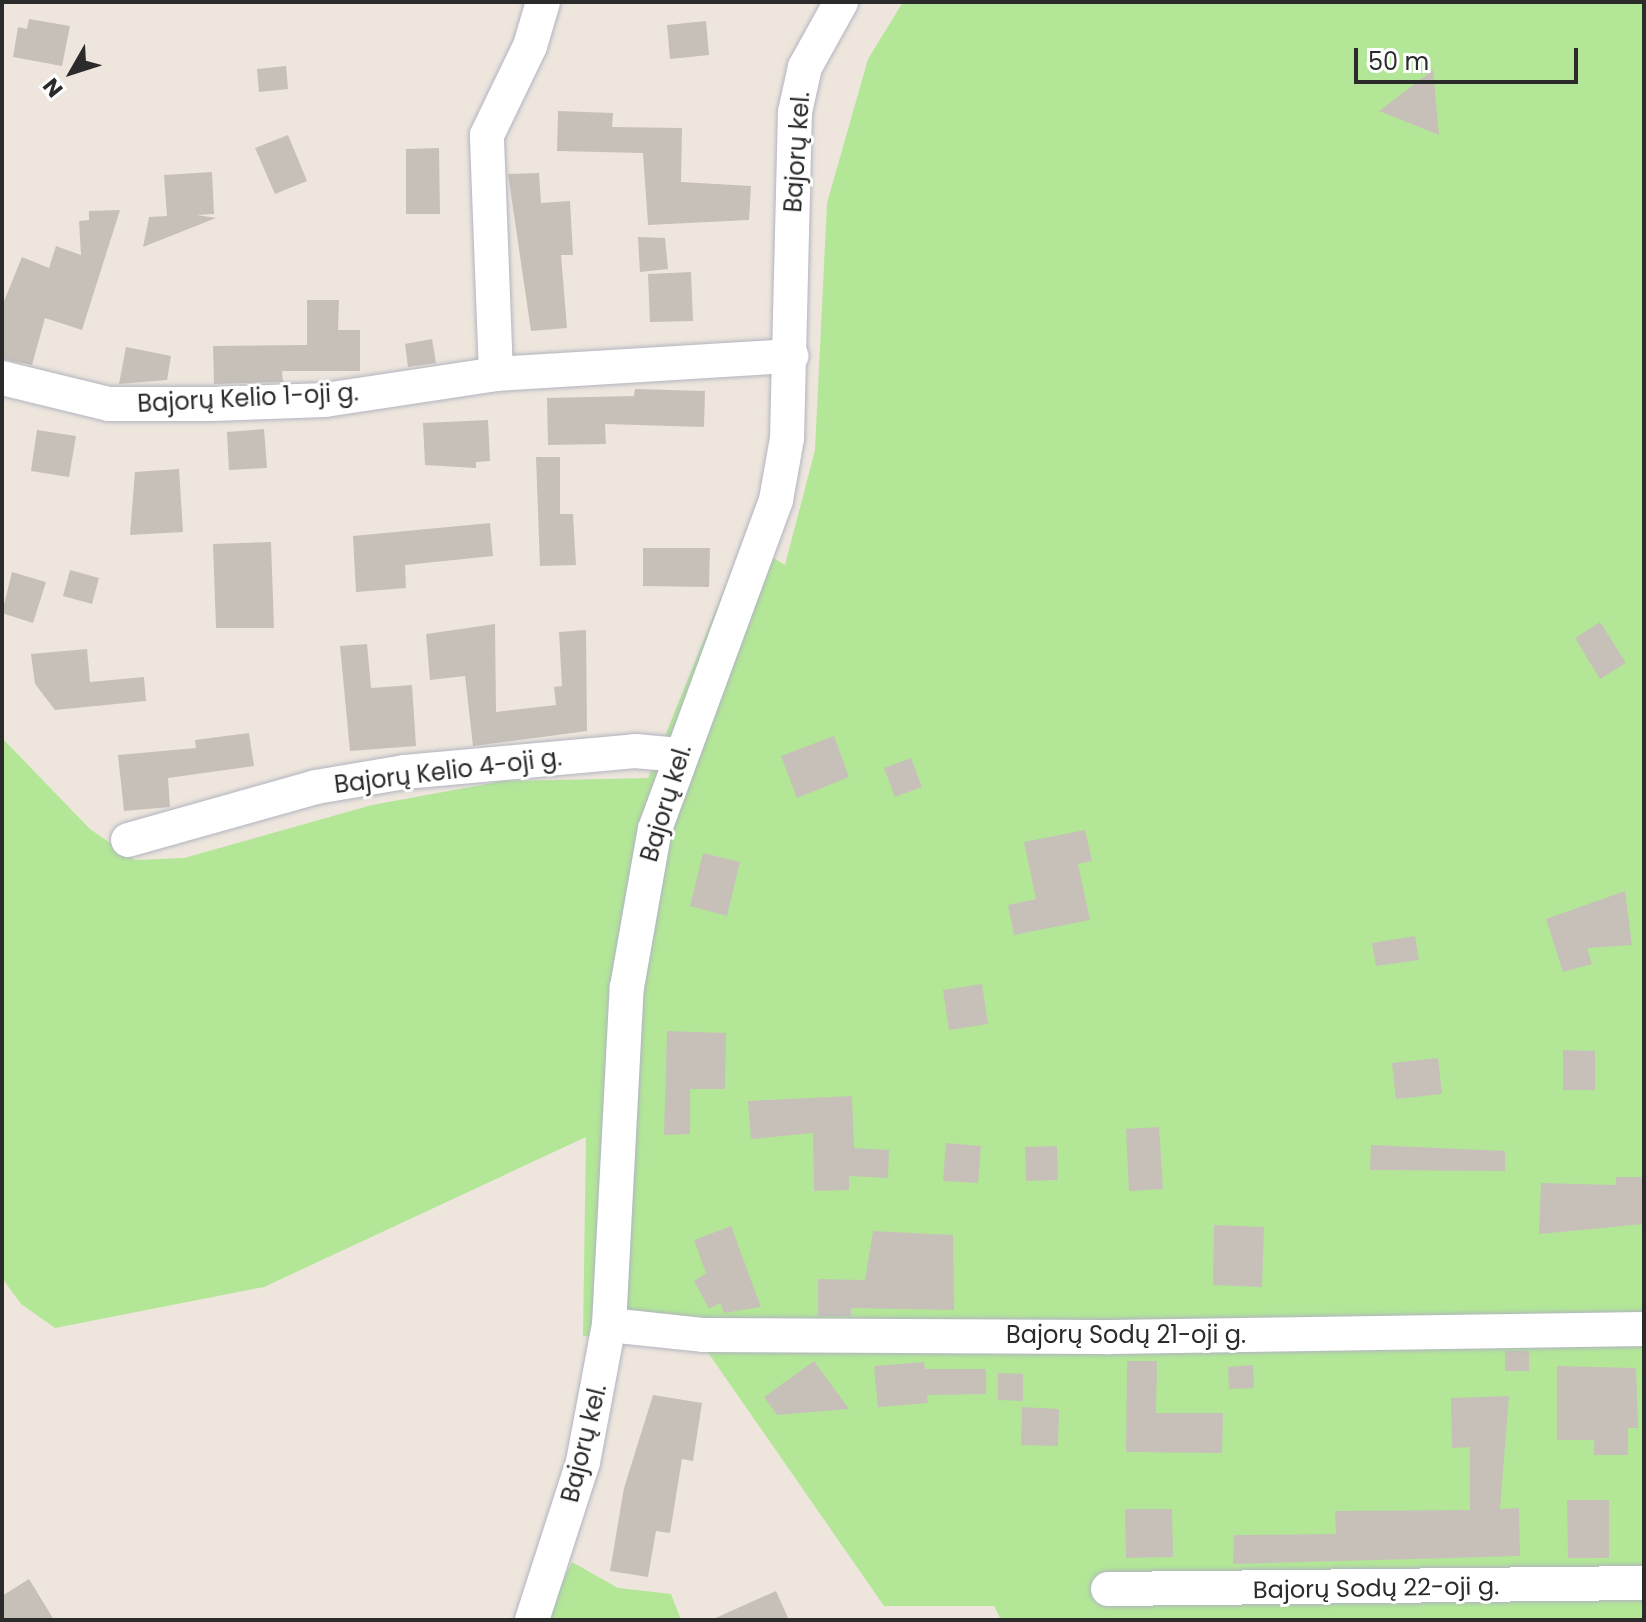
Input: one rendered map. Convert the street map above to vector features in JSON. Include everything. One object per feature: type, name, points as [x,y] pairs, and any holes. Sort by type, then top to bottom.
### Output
[{"type":"street","points":[[496,374],[487,135],[530,46],[543,2]]},
{"type":"street","name":"Bajorų kel.","points":[[532,1620],[583,1462],[609,1325],[627,987],[655,829],[776,500],[791,356],[795,112],[805,67],[841,2]]},
{"type":"street","name":"Bajorų Kelio 1-oji g.","points":[[2,378],[109,404],[198,404],[325,400],[496,374],[791,356]]},
{"type":"street","name":"Bajorų Kelio 4-oji g.","points":[[128,840],[316,787],[405,772],[635,751],[680,755]]},
{"type":"street","name":"Bajorų Sodų 21-oji g.","points":[[609,1325],[704,1335],[1094,1337],[1644,1329]]},
{"type":"street","name":"Bajorų Sodų 22-oji g.","points":[[1108,1589],[1644,1583]]},
{"type":"green space","points":[[903,2],[1644,2],[1644,1620],[1001,1620],[994,1606],[884,1606],[702,1344],[583,1336],[586,1137],[264,1287],[55,1328],[21,1304],[2,1278],[2,738],[90,829],[135,860],[184,858],[372,805],[503,781],[648,778],[744,540],[785,565],[815,450],[827,203],[868,59]]},
{"type":"green space","points":[[572,1562],[618,1588],[671,1594],[681,1620],[544,1620]]},
{"type":"building","points":[[29,19],[70,26],[62,66],[13,57],[18,27],[27,29]]},
{"type":"building","points":[[706,21],[709,55],[670,59],[667,25]]},
{"type":"building","points":[[286,66],[288,89],[259,92],[257,69]]},
{"type":"building","points":[[1433,70],[1439,135],[1379,111]]},
{"type":"building","points":[[558,111],[613,113],[612,127],[682,128],[681,182],[751,186],[749,220],[648,225],[643,153],[557,151]]},
{"type":"building","points":[[288,135],[307,181],[275,194],[255,148]]},
{"type":"building","points":[[439,148],[440,214],[406,214],[406,149]]},
{"type":"building","points":[[212,172],[214,214],[197,215],[216,218],[143,247],[149,217],[167,216],[164,175]]},
{"type":"building","points":[[539,173],[541,203],[570,201],[573,255],[561,255],[567,328],[531,331],[508,174]]},
{"type":"building","points":[[120,210],[82,330],[45,318],[32,365],[2,359],[2,306],[22,257],[49,268],[56,246],[81,255],[79,221],[89,220],[89,211]]},
{"type":"building","points":[[638,237],[665,238],[668,269],[640,272]]},
{"type":"building","points":[[691,272],[693,321],[650,322],[648,274]]},
{"type":"building","points":[[307,300],[339,300],[338,330],[360,330],[360,371],[282,371],[283,382],[214,384],[213,346],[307,345]]},
{"type":"building","points":[[432,339],[436,363],[408,367],[405,344]]},
{"type":"building","points":[[126,347],[171,356],[167,380],[119,384]]},
{"type":"building","points":[[635,389],[705,391],[704,427],[605,424],[606,444],[548,445],[547,398],[634,396]]},
{"type":"building","points":[[488,420],[490,461],[476,462],[476,468],[425,465],[423,423]]},
{"type":"building","points":[[264,429],[267,468],[229,470],[227,432]]},
{"type":"building","points":[[37,430],[76,436],[69,477],[31,471]]},
{"type":"building","points":[[536,457],[560,457],[560,514],[573,514],[576,565],[540,566]]},
{"type":"building","points":[[179,469],[183,532],[130,535],[135,472]]},
{"type":"building","points":[[490,523],[493,556],[405,565],[406,588],[356,592],[353,536]]},
{"type":"building","points":[[271,542],[274,628],[216,628],[213,544]]},
{"type":"building","points":[[643,548],[710,548],[709,587],[643,586]]},
{"type":"building","points":[[70,570],[99,578],[92,604],[63,596]]},
{"type":"building","points":[[12,572],[46,582],[33,623],[2,613]]},
{"type":"building","points":[[1600,622],[1626,663],[1600,679],[1575,638]]},
{"type":"building","points":[[495,624],[496,712],[556,705],[554,687],[562,686],[559,632],[586,630],[587,731],[473,746],[465,676],[430,680],[426,634]]},
{"type":"building","points":[[367,644],[371,688],[412,685],[416,746],[350,751],[340,646]]},
{"type":"building","points":[[87,649],[90,682],[144,677],[146,701],[55,710],[35,684],[31,654]]},
{"type":"building","points":[[249,733],[254,766],[168,778],[170,807],[124,811],[118,755],[196,748],[195,740]]},
{"type":"building","points":[[834,736],[849,777],[797,798],[781,756]]},
{"type":"building","points":[[911,758],[922,787],[895,797],[884,768]]},
{"type":"building","points":[[1085,830],[1092,861],[1078,864],[1090,920],[1014,935],[1008,905],[1036,899],[1024,842]]},
{"type":"building","points":[[703,853],[740,862],[727,916],[690,906]]},
{"type":"building","points":[[1625,891],[1632,945],[1587,948],[1592,964],[1563,972],[1546,919]]},
{"type":"building","points":[[1415,936],[1419,960],[1376,966],[1372,943]]},
{"type":"building","points":[[982,984],[988,1024],[949,1030],[943,990]]},
{"type":"building","points":[[667,1031],[726,1033],[725,1089],[690,1089],[690,1134],[664,1135]]},
{"type":"building","points":[[1563,1050],[1595,1051],[1595,1090],[1563,1090]]},
{"type":"building","points":[[1438,1058],[1442,1094],[1396,1099],[1392,1063]]},
{"type":"building","points":[[852,1096],[854,1148],[889,1150],[888,1178],[849,1176],[849,1190],[814,1191],[813,1133],[751,1139],[748,1101]]},
{"type":"building","points":[[1159,1127],[1163,1189],[1129,1191],[1126,1129]]},
{"type":"building","points":[[946,1143],[981,1146],[978,1183],[943,1181]]},
{"type":"building","points":[[1371,1145],[1505,1151],[1505,1171],[1370,1170]]},
{"type":"building","points":[[1057,1146],[1058,1180],[1026,1181],[1025,1147]]},
{"type":"building","points":[[1616,1177],[1644,1177],[1644,1224],[1539,1234],[1541,1183],[1616,1185]]},
{"type":"building","points":[[1214,1225],[1264,1227],[1262,1287],[1213,1285]]},
{"type":"building","points":[[731,1226],[761,1307],[724,1313],[720,1303],[709,1309],[694,1281],[706,1273],[694,1240]]},
{"type":"building","points":[[873,1231],[953,1235],[954,1310],[851,1308],[851,1316],[818,1316],[818,1279],[865,1280]]},
{"type":"building","points":[[1505,1351],[1529,1351],[1529,1371],[1505,1371]]},
{"type":"building","points":[[814,1361],[849,1409],[777,1415],[764,1397]]},
{"type":"building","points":[[1127,1361],[1157,1361],[1156,1413],[1223,1413],[1222,1453],[1126,1452]]},
{"type":"building","points":[[924,1362],[925,1369],[986,1369],[986,1394],[927,1395],[928,1403],[878,1407],[874,1366]]},
{"type":"building","points":[[1253,1365],[1254,1388],[1229,1389],[1228,1367]]},
{"type":"building","points":[[1557,1366],[1636,1368],[1638,1428],[1628,1428],[1628,1455],[1594,1455],[1594,1440],[1557,1440]]},
{"type":"building","points":[[998,1373],[1023,1374],[1023,1401],[998,1400]]},
{"type":"building","points":[[653,1395],[702,1403],[693,1461],[682,1459],[670,1533],[656,1531],[648,1577],[610,1571],[624,1488]]},
{"type":"building","points":[[1509,1396],[1500,1509],[1519,1508],[1520,1556],[1233,1564],[1234,1535],[1336,1534],[1335,1511],[1470,1510],[1470,1447],[1452,1448],[1451,1398]]},
{"type":"building","points":[[1022,1407],[1059,1409],[1058,1446],[1021,1445]]},
{"type":"building","points":[[1567,1500],[1609,1500],[1609,1558],[1568,1558]]},
{"type":"building","points":[[1125,1509],[1172,1509],[1173,1557],[1126,1558]]},
{"type":"building","points":[[29,1579],[54,1620],[2,1620],[2,1596]]},
{"type":"building","points":[[776,1591],[789,1620],[711,1620]]}]
